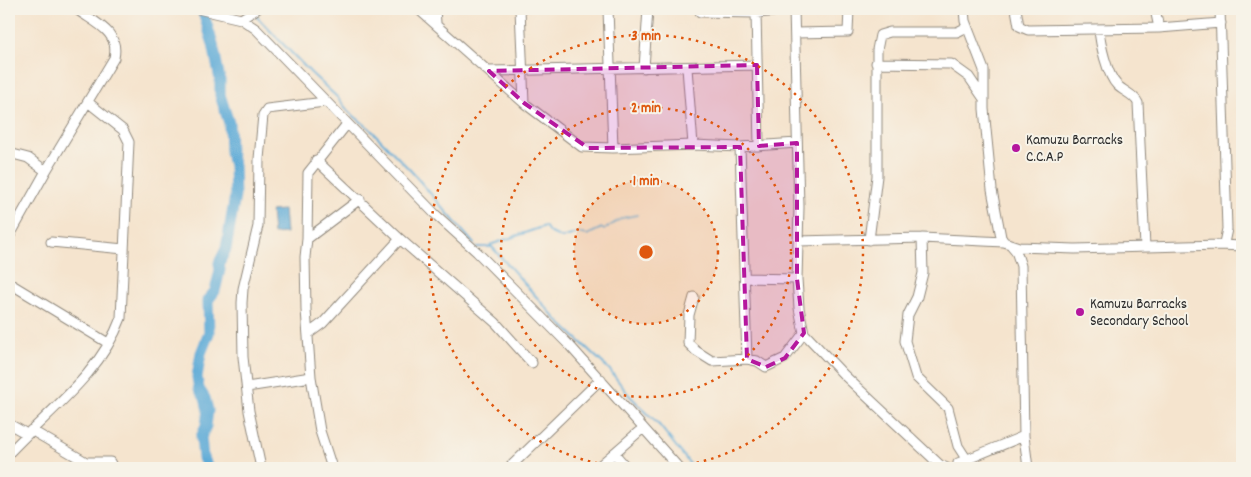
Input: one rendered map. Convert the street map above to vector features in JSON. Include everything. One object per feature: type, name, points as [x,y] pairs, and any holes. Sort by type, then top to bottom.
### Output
[{"type":"street","points":[[10,232],[112,63],[116,44],[110,33],[76,9]]},
{"type":"street","points":[[198,9],[241,19],[256,29],[435,214],[477,252],[601,379],[679,468]]},
{"type":"street","points":[[241,19],[257,9]]},
{"type":"street","points":[[418,9],[524,103],[578,145],[588,148],[693,145],[740,147],[797,143]]},
{"type":"street","points":[[435,9],[436,23]]},
{"type":"street","points":[[520,9],[524,103]]},
{"type":"street","points":[[608,9],[613,148]]},
{"type":"street","points":[[644,68],[648,9]]},
{"type":"street","points":[[700,12],[738,10],[756,13],[794,9],[797,143],[797,278],[799,308],[804,333],[875,405],[940,465],[947,468],[952,463],[963,464],[1024,436]]},
{"type":"street","points":[[795,33],[845,33],[849,30],[849,9]]},
{"type":"street","points":[[964,9],[967,27],[984,70],[984,99],[994,205],[1008,244],[1016,251],[1021,266],[1024,436],[1028,468]]},
{"type":"street","points":[[1016,9],[1019,26],[1028,30],[1159,28],[1220,23]]},
{"type":"street","points":[[1155,9],[1159,28]]},
{"type":"street","points":[[1220,9],[1228,229],[1227,239],[1220,245]]},
{"type":"street","points":[[756,13],[759,146]]},
{"type":"street","points":[[869,240],[877,176],[876,64],[878,41],[883,33],[957,32],[967,27]]},
{"type":"street","points":[[1099,29],[1101,49],[1115,83],[1136,98],[1138,103],[1145,246]]},
{"type":"street","points":[[876,64],[951,64],[969,77],[984,99]]},
{"type":"street","points":[[488,71],[757,65]]},
{"type":"street","points":[[687,68],[693,145]]},
{"type":"street","points":[[261,468],[249,411],[248,387],[243,357],[242,303],[243,289],[258,226],[259,159],[264,112],[267,109],[325,102]]},
{"type":"street","points":[[9,454],[29,432],[78,386],[108,343],[121,318],[130,149],[128,137],[123,130],[89,103]]},
{"type":"street","points":[[332,468],[320,431],[311,377],[305,257],[308,173],[316,160],[347,124]]},
{"type":"street","points":[[740,147],[747,359]]},
{"type":"street","points":[[9,153],[28,158],[46,171]]},
{"type":"street","points":[[316,160],[360,199],[400,239],[496,323],[532,363]]},
{"type":"street","points":[[307,239],[360,199]]},
{"type":"street","points":[[798,242],[922,238],[1076,249],[1145,246],[1242,246]]},
{"type":"street","points":[[922,238],[923,272],[918,297],[908,315],[906,341],[916,377],[948,408],[963,464]]},
{"type":"street","points":[[308,334],[323,322],[400,239]]},
{"type":"street","points":[[51,242],[124,249]]},
{"type":"street","points":[[745,278],[797,278]]},
{"type":"street","points":[[9,283],[108,343]]},
{"type":"street","points":[[694,297],[689,315],[690,346],[712,361],[747,359],[757,361],[766,367],[779,362],[804,333]]},
{"type":"street","points":[[248,387],[311,377]]},
{"type":"street","points":[[509,468],[601,379]]},
{"type":"street","points":[[9,424],[29,432],[86,462],[95,465],[110,462],[113,468]]},
{"type":"street","points":[[597,468],[643,428]]},
{"type":"street","points":[[614,453],[627,468]]},
{"type":"street","points":[[666,468],[673,461]]},
{"type":"highlighted area","points":[[757,65],[759,146],[797,143],[797,279],[804,333],[785,358],[766,367],[747,359],[740,147],[588,148],[524,103],[489,71]]},
{"type":"water","points":[[284,210],[286,233],[273,234],[271,211]]},
{"type":"waterway","points":[[202,9],[213,44],[220,80],[220,95],[229,123],[230,152],[234,165],[235,196],[226,249],[219,263],[220,270],[215,291],[208,300],[209,333],[201,353],[197,377],[199,389],[205,398],[208,410],[206,426],[201,437],[203,458],[208,468]]},
{"type":"waterway","points":[[242,9],[248,11]]},
{"type":"waterway","points":[[255,15],[337,97],[349,112],[369,128],[412,172],[474,244]]},
{"type":"waterway","points":[[490,245],[545,226],[549,232],[562,238],[578,233],[587,235],[602,228],[605,229],[622,218],[637,215]]},
{"type":"waterway","points":[[477,247],[492,247],[558,321],[609,369],[628,394],[660,426],[693,468]]},
{"type":"place","name":"Kamuzu Barracks C.C.A.P","points":[[1016,148]]},
{"type":"place","name":"Kamuzu Barracks Secondary School","points":[[1080,312]]}]
